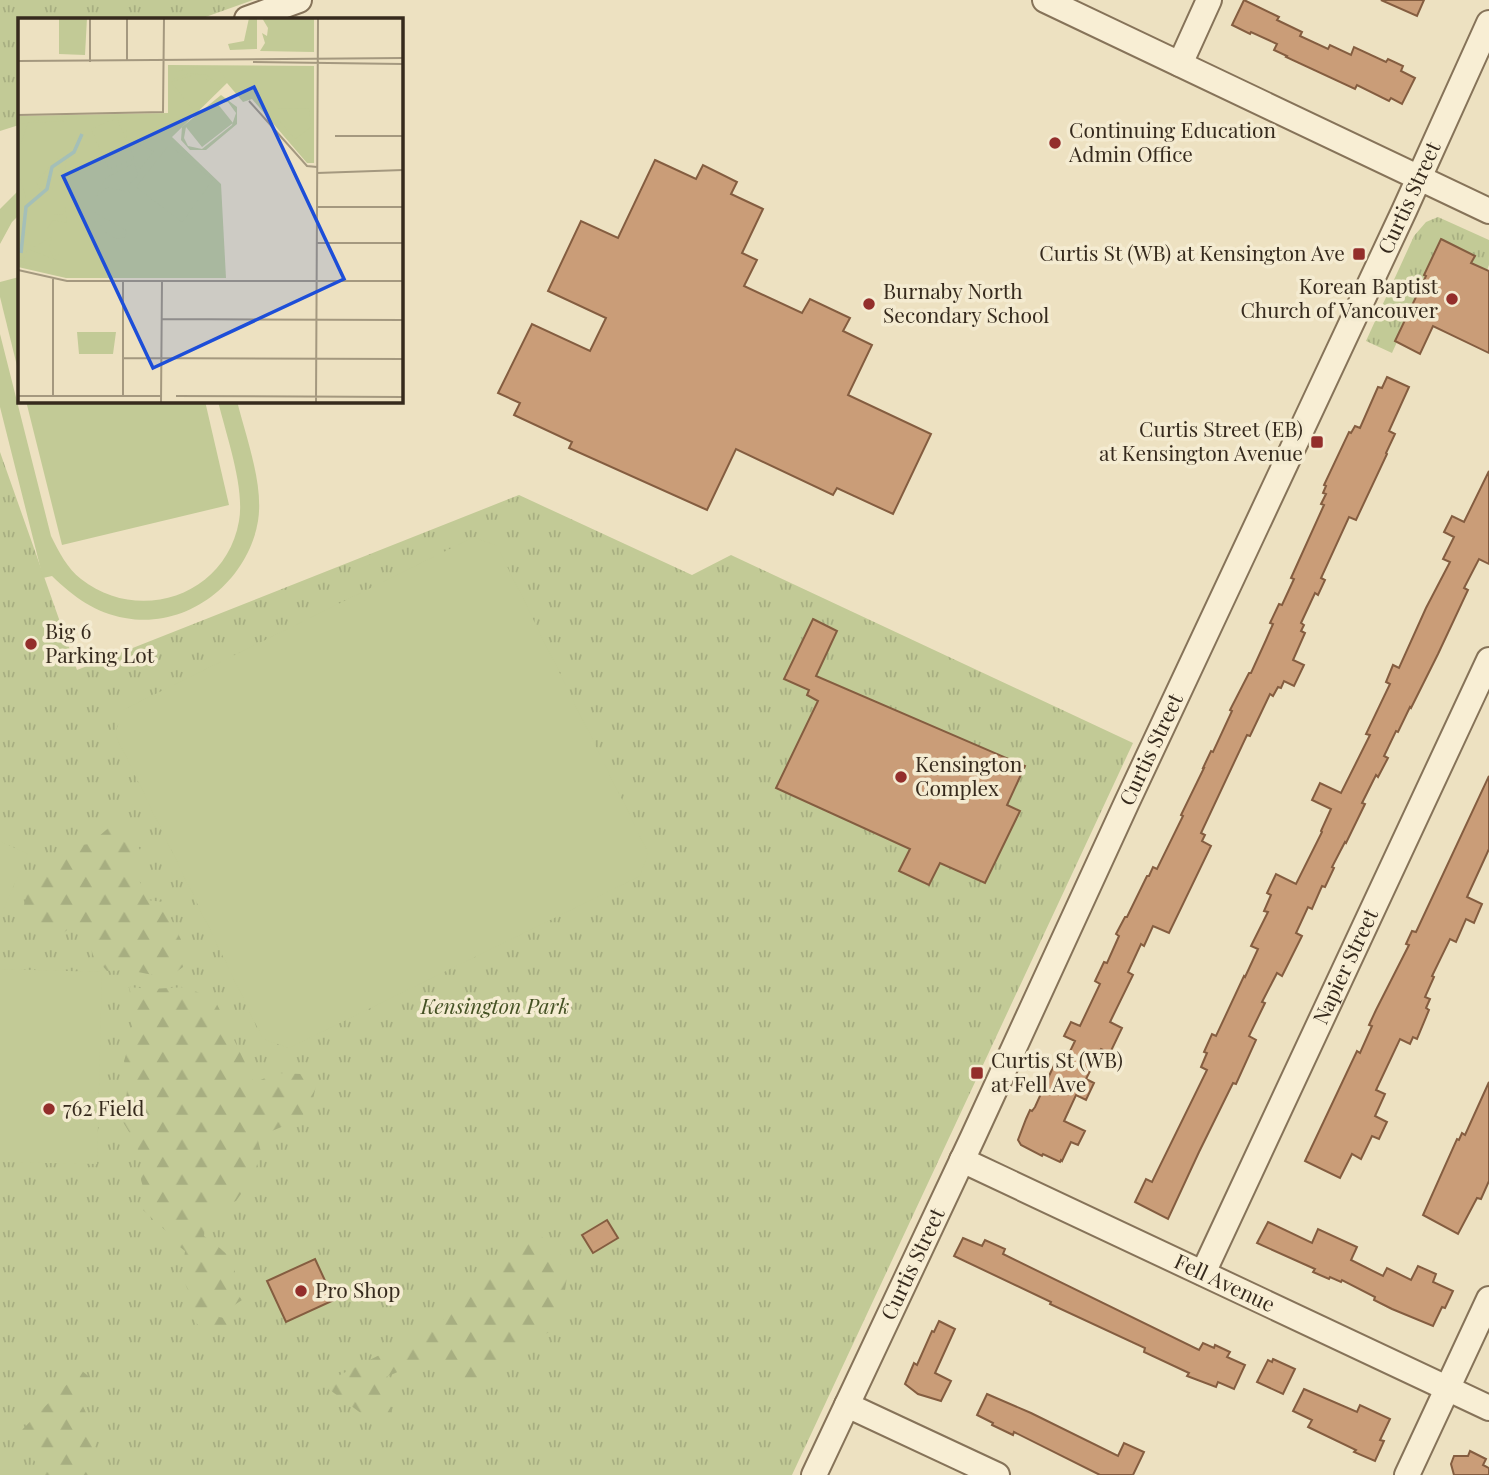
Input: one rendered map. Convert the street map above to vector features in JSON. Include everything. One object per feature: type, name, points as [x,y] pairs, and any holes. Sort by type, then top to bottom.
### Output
[{"type":"street","points":[[250,18],[299,0]]},
{"type":"street","points":[[1045,0],[1489,211]]},
{"type":"street","points":[[1180,64],[1209,0]]},
{"type":"street","name":"Curtis Street","points":[[814,1475],[1489,23]]},
{"type":"street","name":"Napier Street","points":[[1203,1273],[1489,660]]},
{"type":"street","name":"Fell Avenue","points":[[962,1160],[1489,1408]]},
{"type":"street","points":[[1407,1475],[1489,1299]]},
{"type":"street","points":[[847,1405],[997,1475]]},
{"type":"green space","points":[[0,0],[253,0],[203,18],[18,18],[18,125],[0,131]]},
{"type":"green space","points":[[18,191],[18,216],[0,244],[0,209]]},
{"type":"green space","points":[[1438,217],[1489,240],[1489,265],[1487,270],[1471,263],[1474,255],[1441,240],[1392,353],[1366,341],[1414,236],[1426,222]]},
{"type":"green space","points":[[18,277],[18,370],[0,297],[0,282]]},
{"type":"green space","points":[[0,334],[51,536],[60,554],[76,575],[104,593],[129,600],[153,600],[177,595],[199,584],[217,568],[231,547],[239,521],[239,493],[234,461],[218,402],[237,402],[259,492],[258,521],[242,564],[228,582],[192,609],[148,620],[114,616],[104,612],[68,591],[52,576],[43,578],[0,407]]},
{"type":"green space","points":[[26,402],[205,402],[229,505],[62,545]]},
{"type":"green space","name":"Kensington Park","points":[[0,452],[77,670],[519,495],[692,575],[731,555],[1133,743],[792,1475],[0,1475]]},
{"type":"green space","points":[[474,537],[497,546],[638,832],[648,853],[640,876],[289,1048],[263,1039],[115,734],[123,710]]},
{"type":"green space","points":[[113,824],[129,834],[143,854],[129,874],[140,882],[147,900],[163,902],[185,948],[183,967],[168,978],[128,970],[107,971],[93,955],[86,932],[75,924],[50,943],[32,927],[24,905],[28,884],[41,864],[71,846],[90,844]]},
{"type":"green space","points":[[0,841],[28,854],[0,917]]},
{"type":"green space","name":"762 Field","points":[[0,969],[102,972],[97,1164],[0,1162]]},
{"type":"green space","points":[[129,987],[187,987],[214,998],[254,1083],[276,1073],[301,1074],[316,1083],[313,1100],[304,1114],[257,1137],[261,1152],[253,1177],[236,1201],[211,1211],[205,1225],[204,1236],[229,1257],[234,1268],[235,1275],[231,1286],[242,1300],[230,1308],[219,1309],[219,1317],[225,1318],[232,1332],[214,1335],[198,1325],[190,1315],[193,1300],[186,1286],[183,1268],[185,1251],[143,1210],[148,1204],[141,1180],[141,1158],[123,1122],[128,1083],[124,1061],[133,1032]]},
{"type":"green space","points":[[541,1236],[569,1263],[560,1325],[467,1384],[430,1358],[386,1377],[393,1420],[366,1417],[322,1384],[437,1326],[515,1250]]},
{"type":"green space","points":[[81,1370],[93,1380],[82,1404],[93,1428],[97,1475],[45,1475],[16,1436]]},
{"type":"building","points":[[1244,0],[1279,17],[1277,20],[1302,32],[1300,36],[1328,49],[1330,45],[1351,55],[1354,47],[1386,62],[1388,59],[1403,66],[1401,71],[1415,78],[1402,104],[1391,98],[1389,101],[1357,85],[1355,89],[1286,57],[1274,50],[1277,44],[1232,25]]},
{"type":"building","points":[[1381,0],[1424,0],[1417,16]]},
{"type":"building","points":[[655,160],[696,179],[703,165],[737,182],[731,194],[763,209],[742,253],[757,260],[744,286],[802,313],[810,299],[850,318],[843,331],[872,345],[848,395],[931,434],[893,514],[837,488],[833,495],[736,449],[707,510],[569,448],[572,442],[514,415],[520,403],[498,393],[532,324],[590,351],[606,318],[548,291],[581,221],[618,238]]},
{"type":"building","name":"Korean Baptist Church of Vancouver","points":[[1441,239],[1475,256],[1471,263],[1489,271],[1489,353],[1433,326],[1420,354],[1395,341]]},
{"type":"building","points":[[1387,377],[1409,387],[1389,431],[1395,434],[1387,454],[1356,520],[1349,517],[1321,578],[1325,580],[1318,595],[1315,593],[1301,623],[1304,625],[1301,631],[1305,633],[1293,660],[1304,665],[1294,686],[1284,681],[1273,696],[1270,694],[1250,736],[1247,735],[1201,833],[1205,835],[1202,841],[1211,846],[1169,933],[1153,926],[1144,946],[1141,944],[1128,972],[1133,975],[1110,1022],[1122,1028],[1110,1053],[1101,1049],[1086,1079],[1094,1083],[1086,1100],[1076,1095],[1064,1121],[1085,1131],[1078,1145],[1071,1142],[1060,1162],[1043,1154],[1042,1156],[1021,1145],[1018,1140],[1026,1119],[1030,1110],[1035,1107],[1054,1065],[1062,1068],[1075,1041],[1064,1036],[1071,1022],[1080,1026],[1100,984],[1095,981],[1104,962],[1107,963],[1119,936],[1116,934],[1147,876],[1153,867],[1157,869],[1232,711],[1230,710],[1251,673],[1273,624],[1270,623],[1294,579],[1291,578],[1324,505],[1321,504],[1326,494],[1323,493],[1326,486],[1324,485],[1349,432],[1351,433],[1355,426],[1360,428],[1378,387],[1382,388]]},
{"type":"building","points":[[1489,471],[1489,564],[1479,559],[1464,588],[1468,590],[1411,708],[1398,732],[1396,731],[1384,756],[1388,758],[1362,803],[1365,804],[1332,867],[1334,868],[1325,887],[1322,886],[1312,909],[1308,907],[1296,933],[1302,936],[1282,976],[1277,973],[1262,1002],[1265,1003],[1249,1036],[1256,1040],[1168,1219],[1135,1202],[1146,1179],[1152,1182],[1207,1070],[1201,1067],[1207,1053],[1204,1052],[1212,1034],[1216,1036],[1258,949],[1251,946],[1268,912],[1264,911],[1271,895],[1267,893],[1276,874],[1296,884],[1331,809],[1312,800],[1320,783],[1341,793],[1370,735],[1366,734],[1390,684],[1386,682],[1393,665],[1399,668],[1450,562],[1443,559],[1454,537],[1444,532],[1452,516],[1464,522]]},
{"type":"building","name":"Kensington Complex","points":[[813,619],[837,631],[816,676],[1025,766],[1007,805],[1020,811],[985,883],[940,863],[929,885],[899,871],[910,849],[776,788],[818,701],[807,695],[809,690],[784,679]]},
{"type":"building","points":[[1489,776],[1489,849],[1467,897],[1482,904],[1474,923],[1466,919],[1456,942],[1450,939],[1425,997],[1430,999],[1426,1008],[1429,1010],[1417,1039],[1413,1037],[1410,1044],[1400,1039],[1376,1090],[1385,1094],[1375,1116],[1387,1122],[1379,1139],[1372,1136],[1361,1159],[1352,1154],[1340,1178],[1305,1161],[1357,1051],[1360,1053],[1372,1026],[1369,1025],[1409,945],[1406,944],[1412,931],[1416,932]]},
{"type":"building","points":[[1489,1082],[1489,1181],[1481,1199],[1477,1198],[1458,1234],[1423,1215],[1457,1139],[1459,1140],[1462,1133],[1465,1135]]},
{"type":"building","points":[[607,1220],[618,1238],[593,1253],[582,1235]]},
{"type":"building","points":[[1268,1222],[1312,1243],[1318,1229],[1357,1247],[1351,1260],[1383,1276],[1387,1268],[1411,1280],[1418,1266],[1436,1274],[1433,1282],[1453,1291],[1433,1326],[1374,1300],[1375,1297],[1342,1280],[1329,1279],[1313,1272],[1315,1269],[1257,1243]]},
{"type":"building","points":[[963,1238],[982,1246],[985,1240],[1005,1249],[1003,1254],[1199,1350],[1203,1343],[1230,1352],[1227,1357],[1245,1365],[1234,1389],[1218,1382],[1216,1387],[1187,1376],[1189,1373],[1144,1352],[1145,1348],[954,1256]]},
{"type":"building","name":"Pro Shop","points":[[315,1259],[334,1300],[286,1322],[267,1281]]},
{"type":"building","points":[[939,1321],[955,1329],[935,1373],[951,1381],[941,1401],[918,1394],[905,1384]]},
{"type":"building","points":[[1273,1359],[1295,1369],[1283,1394],[1257,1382],[1268,1360],[1272,1362]]},
{"type":"building","points":[[1304,1389],[1357,1412],[1360,1405],[1390,1419],[1380,1440],[1384,1441],[1375,1461],[1308,1427],[1312,1420],[1293,1411]]},
{"type":"building","points":[[987,1394],[1118,1456],[1124,1443],[1144,1452],[1133,1475],[1100,1475],[1014,1432],[1013,1435],[992,1425],[993,1423],[977,1415]]},
{"type":"building","points":[[1470,1451],[1486,1459],[1483,1465],[1489,1468],[1489,1475],[1454,1475],[1451,1464],[1454,1456],[1468,1456]]},
{"type":"place","name":"Continuing Education Admin Office","points":[[1055,143]]},
{"type":"place","name":"Curtis St (WB) at Kensington Ave","points":[[1359,254]]},
{"type":"place","name":"Korean Baptist Church of Vancouver","points":[[1452,299]]},
{"type":"place","name":"Burnaby North Secondary School","points":[[869,304]]},
{"type":"place","name":"Curtis Street (EB) at Kensington Avenue","points":[[1317,442]]},
{"type":"place","name":"Big 6 Parking Lot","points":[[31,644]]},
{"type":"place","name":"Kensington Complex","points":[[901,777]]},
{"type":"place","name":"Curtis St (WB) at Fell Ave","points":[[977,1073]]},
{"type":"place","name":"762 Field","points":[[49,1109]]},
{"type":"place","name":"Pro Shop","points":[[301,1291]]}]
